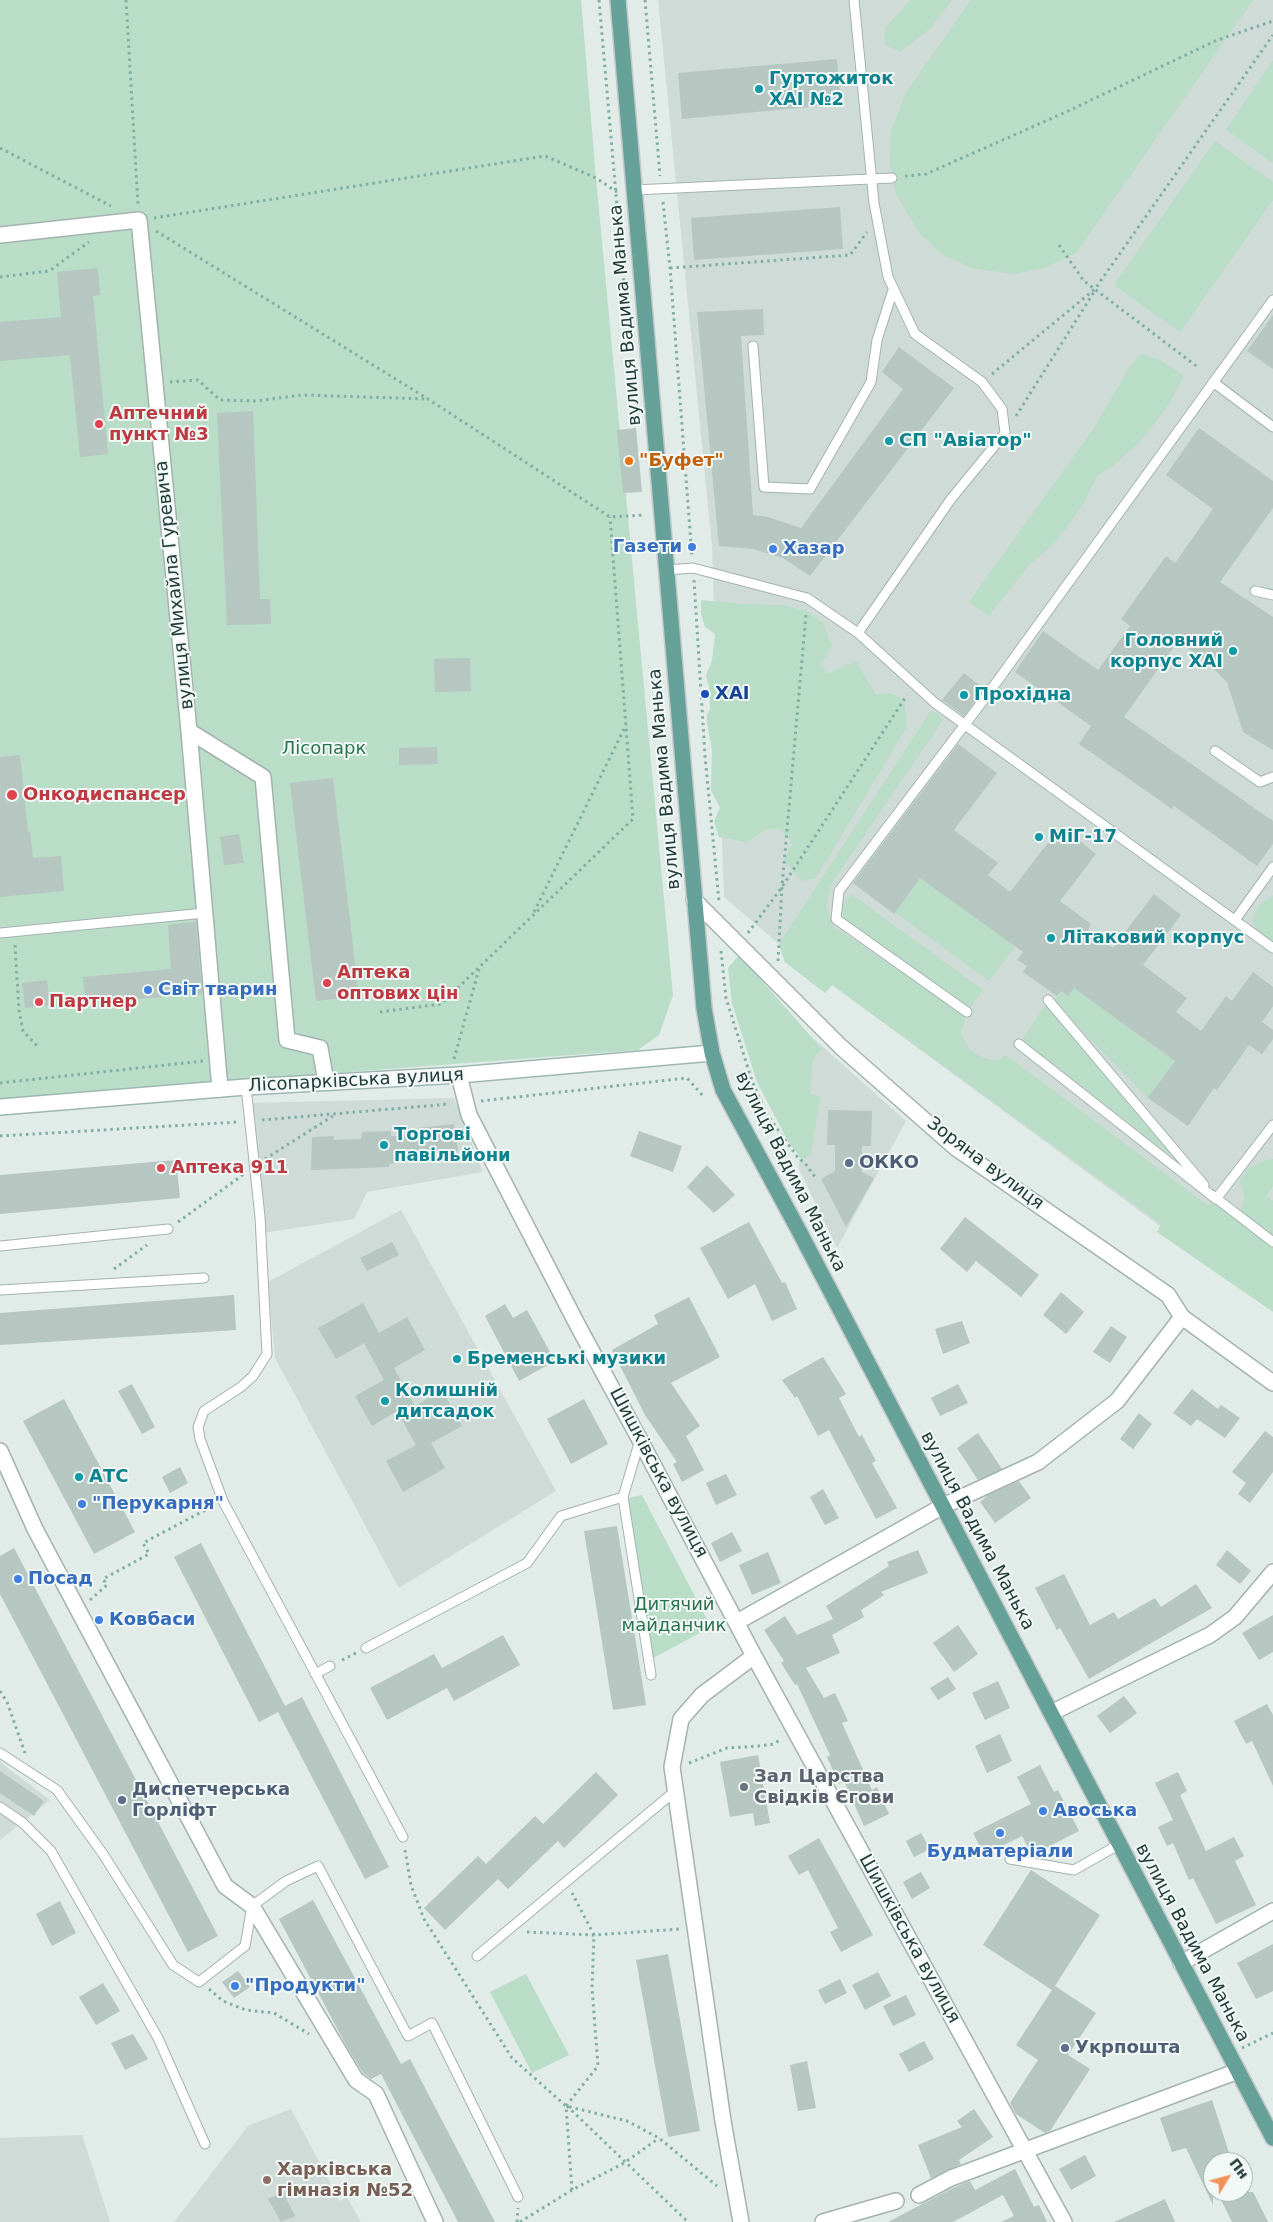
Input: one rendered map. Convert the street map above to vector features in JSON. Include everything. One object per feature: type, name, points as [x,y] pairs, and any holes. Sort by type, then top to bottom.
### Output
[{"type":"main road","name":"вулиця Вадима Манька","points":[[618,0],[704,1008],[712,1054],[723,1090],[798,1229],[1273,2138]]},
{"type":"street","points":[[0,235],[139,220]]},
{"type":"street","name":"вулиця Михайла Гуревича","points":[[139,220],[189,731],[220,1089]]},
{"type":"street","name":"вулиця Михайла Гуревича","points":[[189,731],[263,777],[287,1040],[320,1048],[326,1082]]},
{"type":"street","name":"Зоряна вулиця","points":[[694,900],[841,1047],[956,1148],[1168,1295],[1182,1316],[1273,1383]]},
{"type":"street","name":"Лісопарківська вулиця","points":[[0,1107],[456,1070],[712,1054]]},
{"type":"street","name":"Шишківська вулиця","points":[[456,1070],[469,1115],[582,1324],[640,1440],[795,1732],[1064,2222]]},
{"type":"street","points":[[737,1622],[943,1506],[1038,1462],[1117,1401],[1182,1316]]},
{"type":"street","points":[[0,1451],[36,1529],[225,1886],[252,1906],[356,2080],[376,2094],[435,2222]]},
{"type":"street","points":[[1051,1713],[1210,1635],[1235,1617],[1273,1572]]},
{"type":"street","points":[[741,2222],[723,2120],[674,1792],[672,1767],[682,1719],[702,1695],[754,1656]]},
{"type":"street","points":[[1181,1963],[1273,1911]]},
{"type":"street","points":[[919,2196],[951,2178],[1238,2071]]},
{"type":"street","points":[[823,2222],[896,2201]]},
{"type":"lane","points":[[854,0],[872,180],[888,277],[915,334],[982,382],[1002,409],[1005,433],[952,499],[858,633]]},
{"type":"lane","points":[[634,190],[892,178]]},
{"type":"lane","points":[[753,346],[764,487],[810,489],[871,382],[877,340],[893,290]]},
{"type":"lane","points":[[967,1012],[836,919],[839,891],[966,723],[1273,300]]},
{"type":"lane","points":[[1213,382],[1273,427]]},
{"type":"lane","points":[[666,570],[693,568],[808,598],[858,633],[935,703],[966,723],[1273,948]]},
{"type":"lane","points":[[1255,591],[1273,595]]},
{"type":"lane","points":[[1216,751],[1260,782],[1273,777]]},
{"type":"lane","points":[[1235,920],[1273,867]]},
{"type":"lane","points":[[0,933],[205,913]]},
{"type":"lane","points":[[1048,1000],[1216,1199]]},
{"type":"lane","points":[[1019,1044],[1273,1242]]},
{"type":"lane","points":[[246,1087],[260,1217],[267,1354],[253,1376],[241,1387],[204,1411],[198,1427],[200,1439],[223,1501],[403,1837]]},
{"type":"lane","points":[[1216,1199],[1273,1125]]},
{"type":"lane","points":[[0,1246],[168,1229]]},
{"type":"lane","points":[[0,1290],[204,1278]]},
{"type":"lane","points":[[640,1440],[623,1497],[651,1675]]},
{"type":"lane","points":[[366,1648],[527,1563],[561,1516],[623,1497]]},
{"type":"lane","points":[[315,1674],[330,1666]]},
{"type":"lane","points":[[0,1753],[57,1790],[103,1854],[173,1965],[199,1982],[244,1946],[252,1906],[286,1881],[318,1866],[408,2036],[432,2023],[518,2197]]},
{"type":"lane","points":[[476,1956],[674,1792]]},
{"type":"lane","points":[[0,1807],[23,1823],[51,1851],[158,2038],[205,2144]]},
{"type":"lane","points":[[1010,1859],[1074,1870],[1120,1844]]},
{"type":"path","points":[[126,0],[139,220]]},
{"type":"path","points":[[599,0],[615,192]]},
{"type":"path","points":[[645,0],[661,188],[670,268],[726,998],[750,1075],[766,1113],[798,1158],[805,1163],[815,1178]]},
{"type":"path","points":[[892,178],[926,174],[1066,112],[1215,41],[1273,21]]},
{"type":"path","points":[[1005,433],[1095,289],[1273,35]]},
{"type":"path","points":[[0,148],[113,207]]},
{"type":"path","points":[[139,220],[545,156],[596,178],[615,192],[634,190]]},
{"type":"path","points":[[670,268],[850,255],[877,219]]},
{"type":"path","points":[[139,220],[428,399],[610,517],[645,515]]},
{"type":"path","points":[[0,277],[49,270],[94,239]]},
{"type":"path","points":[[1059,245],[1084,281],[1199,368]]},
{"type":"path","points":[[982,382],[1095,289]]},
{"type":"path","points":[[155,383],[198,380],[220,400],[256,401],[302,395],[428,399]]},
{"type":"path","points":[[380,1012],[441,1004],[633,820],[610,517]]},
{"type":"path","points":[[780,967],[777,960],[782,886],[808,598]]},
{"type":"path","points":[[745,938],[782,886],[915,683]]},
{"type":"path","points":[[533,915],[627,724]]},
{"type":"path","points":[[14,933],[19,1010],[23,1031],[37,1046]]},
{"type":"path","points":[[456,1070],[480,968]]},
{"type":"path","points":[[0,1083],[218,1060]]},
{"type":"path","points":[[93,1284],[254,1166],[338,1113]]},
{"type":"path","points":[[0,1136],[249,1121]]},
{"type":"path","points":[[78,1610],[107,1585],[103,1579],[150,1554],[144,1543],[223,1501]]},
{"type":"path","points":[[330,1666],[366,1648]]},
{"type":"path","points":[[672,1767],[683,1765],[727,1748],[774,1744],[795,1732]]},
{"type":"path","points":[[403,1837],[411,1885],[424,1919],[512,2058],[566,2106],[688,2222]]},
{"type":"path","points":[[566,1882],[594,1935],[592,1988],[598,2066],[566,2106],[572,2190]]},
{"type":"path","points":[[506,1931],[594,1935],[694,1928]]},
{"type":"path","points":[[1229,2054],[1273,2033]]},
{"type":"path","points":[[566,2106],[627,2121],[659,2138],[719,2188]]},
{"type":"path","points":[[520,2222],[572,2190],[624,2163],[659,2138]]},
{"type":"shaded area","points":[[658,0],[1273,0],[1273,1309],[832,985],[825,993],[785,962],[779,944],[724,897],[712,546]]},
{"type":"shaded area","points":[[814,1039],[906,1121],[837,1248],[799,1169],[801,1078]]},
{"type":"shaded area","points":[[454,1098],[483,1172],[367,1192],[354,1219],[263,1233],[252,1103]]},
{"type":"shaded area","points":[[401,1210],[556,1491],[399,1588],[275,1358],[268,1282]]},
{"type":"shaded area","points":[[0,1762],[50,1800],[0,1840]]},
{"type":"shaded area","name":"Харківська гімназія №52","points":[[291,2109],[340,2201],[347,2197],[361,2222],[174,2222],[248,2126]]},
{"type":"shaded area","points":[[82,2135],[110,2222],[0,2222],[0,2138]]},
{"type":"green space","name":"Лісопарк","points":[[0,0],[581,0],[673,995],[659,1035],[638,1050],[243,1080],[0,1101]]},
{"type":"green space","points":[[911,0],[952,0],[931,28],[900,52],[885,45],[885,28]]},
{"type":"green space","points":[[971,0],[1253,0],[1076,253],[1044,268],[1012,274],[972,268],[942,254],[920,234],[896,194],[892,178],[890,163],[891,131],[905,94]]},
{"type":"green space","points":[[1273,60],[1273,163],[1226,130]]},
{"type":"green space","points":[[1215,141],[1273,182],[1273,200],[1180,332],[1114,285]]},
{"type":"green space","points":[[1141,354],[1160,360],[1184,376],[1169,404],[1142,440],[1114,465],[1098,475],[1081,508],[1053,545],[1029,565],[989,616],[969,602],[1092,431],[1129,368]]},
{"type":"green space","points":[[701,600],[783,605],[806,611],[823,623],[832,645],[822,663],[826,674],[856,661],[876,695],[890,693],[904,699],[907,727],[816,878],[802,881],[784,861],[792,844],[781,829],[766,829],[748,842],[719,837],[714,821],[720,808],[711,790],[712,750],[707,723],[707,714],[710,710],[709,687],[706,675],[712,661],[715,634],[705,627],[701,614]]},
{"type":"green space","points":[[930,712],[937,713],[943,720],[832,883],[826,905],[833,926],[966,1016],[961,1033],[969,1049],[980,1057],[998,1061],[1006,1055],[1207,1205],[1217,1203],[1241,1214],[1244,1198],[1240,1181],[1248,1169],[1266,1160],[1273,1159],[1273,1186],[1266,1196],[1273,1201],[1273,1312],[1157,1232],[1161,1224],[832,985],[825,993],[785,962],[779,944]]},
{"type":"green space","points":[[920,878],[1015,946],[989,981],[895,912]]},
{"type":"green space","points":[[851,894],[983,990],[969,1009],[845,921],[841,908]]},
{"type":"green space","points":[[1273,895],[1273,946],[1260,936],[1252,920],[1259,905]]},
{"type":"green space","points":[[739,955],[822,1049],[813,1058],[810,1093],[820,1097],[811,1155],[802,1159],[789,1143],[757,1082],[732,1003],[728,968]]},
{"type":"green space","points":[[1074,988],[1175,1061],[1148,1098],[1054,1002],[1061,991]]},
{"type":"green space","points":[[1046,1004],[1186,1167],[1022,1040]]},
{"type":"green space","name":"Дитячий майданчик","points":[[642,1495],[711,1627],[653,1658],[628,1498]]},
{"type":"green space","points":[[526,1974],[569,2055],[532,2073],[490,1992]]},
{"type":"building","name":"Гуртожиток ХАІ №2","points":[[837,59],[841,104],[682,119],[678,73]]},
{"type":"building","points":[[840,207],[843,249],[694,260],[691,218]]},
{"type":"building","points":[[98,268],[100,295],[93,296],[108,454],[80,457],[70,355],[0,361],[0,322],[61,317],[57,272]]},
{"type":"building","name":"СП \"Авіатор\"","points":[[763,309],[764,335],[741,336],[753,515],[768,517],[801,528],[903,389],[882,372],[899,347],[954,388],[810,576],[783,558],[753,549],[719,546],[697,312]]},
{"type":"building","points":[[1273,315],[1273,369],[1247,351]]},
{"type":"building","points":[[253,411],[260,599],[270,599],[271,624],[227,625],[217,413]]},
{"type":"building","name":"\"Буфет\"","points":[[636,428],[642,492],[623,493],[617,430]]},
{"type":"building","name":"Головний корпус ХАІ","points":[[1199,428],[1273,481],[1273,508],[1220,582],[1273,617],[1273,750],[1243,732],[1227,682],[1207,662],[1178,641],[1124,717],[1273,821],[1273,844],[1257,866],[1174,806],[1172,809],[1079,744],[1091,726],[1015,672],[1043,631],[1098,670],[1130,626],[1121,619],[1166,556],[1175,563],[1213,509],[1166,475]]},
{"type":"building","points":[[470,658],[471,691],[435,692],[434,659]]},
{"type":"building","name":"Прохідна","points":[[964,673],[984,689],[964,716],[942,700]]},
{"type":"building","name":"Літаковий корпус","points":[[958,744],[997,773],[954,830],[998,863],[988,875],[1010,892],[1061,826],[1096,854],[1060,901],[1091,924],[1088,930],[1113,948],[1154,894],[1181,915],[1143,965],[1187,998],[1176,1012],[1201,1031],[1226,996],[1232,1001],[1253,972],[1273,987],[1273,1006],[1262,1022],[1273,1030],[1273,1039],[1262,1054],[1249,1045],[1217,1090],[1214,1088],[1188,1126],[1148,1098],[1175,1061],[1074,988],[1068,996],[1061,991],[1057,996],[1023,972],[1027,966],[1017,960],[1023,952],[920,878],[894,914],[853,883]]},
{"type":"building","points":[[437,747],[438,764],[399,765],[399,748]]},
{"type":"building","name":"Онкодиспансер","points":[[20,755],[28,832],[30,832],[33,858],[61,856],[64,891],[0,897],[0,757]]},
{"type":"building","points":[[333,778],[359,996],[316,1001],[290,783]]},
{"type":"building","points":[[239,834],[244,863],[224,865],[220,837]]},
{"type":"building","points":[[196,922],[202,994],[86,1003],[83,977],[171,969],[168,925]]},
{"type":"building","points":[[47,980],[50,1005],[25,1008],[22,983]]},
{"type":"building","points":[[828,1110],[872,1111],[871,1146],[862,1146],[862,1172],[874,1178],[846,1227],[821,1179],[835,1171],[835,1145],[827,1145]]},
{"type":"building","name":"Торгові павільйони","points":[[454,1124],[458,1151],[420,1154],[421,1160],[389,1164],[389,1167],[311,1170],[312,1137],[334,1136],[334,1140],[361,1139],[362,1132],[391,1131],[391,1136],[417,1135],[418,1128]]},
{"type":"building","points":[[639,1131],[682,1146],[673,1172],[630,1156]]},
{"type":"building","points":[[176,1160],[180,1198],[0,1214],[0,1175]]},
{"type":"building","points":[[707,1165],[735,1195],[714,1213],[687,1187]]},
{"type":"building","points":[[965,1217],[1039,1275],[1021,1297],[976,1261],[967,1272],[940,1249]]},
{"type":"building","points":[[749,1222],[782,1283],[785,1282],[797,1309],[772,1321],[755,1284],[728,1299],[700,1248]]},
{"type":"building","points":[[392,1242],[399,1255],[367,1271],[360,1258]]},
{"type":"building","points":[[1061,1292],[1084,1312],[1066,1334],[1043,1315]]},
{"type":"building","points":[[234,1295],[236,1330],[0,1345],[0,1313]]},
{"type":"building","points":[[689,1297],[720,1357],[671,1383],[700,1426],[686,1436],[704,1470],[682,1482],[673,1464],[677,1462],[645,1415],[612,1350],[658,1324],[654,1315]]},
{"type":"building","name":"Колишній дитсадок","points":[[363,1303],[379,1333],[407,1317],[425,1350],[394,1368],[415,1406],[442,1390],[462,1426],[431,1443],[445,1468],[403,1492],[386,1461],[416,1445],[397,1411],[372,1426],[355,1396],[384,1380],[364,1343],[336,1359],[318,1328]]},
{"type":"building","points":[[505,1304],[513,1318],[527,1310],[555,1361],[519,1381],[485,1316]]},
{"type":"building","points":[[962,1321],[970,1343],[943,1354],[935,1329]]},
{"type":"building","points":[[1111,1326],[1127,1337],[1110,1363],[1093,1352]]},
{"type":"building","points":[[823,1357],[846,1394],[839,1398],[859,1437],[862,1435],[876,1461],[872,1463],[897,1508],[876,1519],[829,1430],[818,1436],[797,1396],[795,1398],[782,1380]]},
{"type":"building","points":[[132,1384],[155,1427],[142,1434],[118,1391]]},
{"type":"building","points":[[958,1384],[968,1403],[940,1416],[931,1398]]},
{"type":"building","points":[[1192,1389],[1218,1409],[1221,1405],[1240,1418],[1225,1438],[1197,1419],[1191,1426],[1173,1413]]},
{"type":"building","name":"АТС","points":[[64,1399],[135,1532],[94,1554],[23,1421]]},
{"type":"building","points":[[584,1399],[608,1444],[571,1464],[547,1419]]},
{"type":"building","points":[[1139,1413],[1152,1424],[1133,1449],[1120,1439]]},
{"type":"building","points":[[1265,1431],[1273,1437],[1273,1472],[1250,1503],[1238,1494],[1246,1483],[1232,1472]]},
{"type":"building","points":[[978,1433],[1002,1469],[978,1480],[957,1448]]},
{"type":"building","points":[[180,1467],[188,1483],[170,1493],[162,1477]]},
{"type":"building","points":[[726,1474],[737,1495],[716,1505],[706,1483]]},
{"type":"building","points":[[1019,1481],[1031,1498],[995,1523],[980,1502],[988,1495]]},
{"type":"building","points":[[823,1489],[839,1518],[825,1525],[810,1497]]},
{"type":"building","points":[[617,1526],[646,1705],[613,1710],[584,1531]]},
{"type":"building","points":[[732,1532],[742,1551],[720,1562],[711,1543]]},
{"type":"building","points":[[201,1543],[285,1706],[302,1697],[389,1867],[365,1879],[278,1712],[259,1722],[174,1557]]},
{"type":"building","points":[[14,1548],[218,1936],[188,1952],[0,1594],[0,1556]]},
{"type":"building","points":[[918,1550],[928,1573],[881,1592],[884,1595],[861,1610],[864,1617],[832,1635],[840,1653],[806,1668],[824,1698],[835,1693],[848,1721],[842,1723],[872,1790],[877,1787],[889,1814],[864,1826],[844,1781],[839,1784],[827,1757],[830,1755],[797,1684],[795,1685],[781,1663],[784,1661],[764,1630],[785,1616],[797,1635],[833,1619],[826,1606],[889,1566],[887,1562]]},
{"type":"building","points":[[1227,1550],[1251,1571],[1240,1584],[1216,1565]]},
{"type":"building","points":[[768,1552],[781,1583],[752,1595],[739,1565]]},
{"type":"building","points":[[1064,1574],[1090,1625],[1114,1612],[1118,1619],[1155,1598],[1161,1607],[1196,1584],[1212,1608],[1089,1679],[1060,1628],[1057,1630],[1035,1588]]},
{"type":"building","points":[[1273,1615],[1273,1652],[1259,1660],[1242,1633]]},
{"type":"building","points":[[958,1625],[978,1654],[954,1672],[933,1643]]},
{"type":"building","points":[[503,1635],[520,1665],[454,1701],[447,1688],[387,1720],[370,1688],[434,1654],[442,1668]]},
{"type":"building","points":[[948,1677],[956,1689],[938,1700],[930,1688]]},
{"type":"building","points":[[998,1681],[1010,1708],[985,1720],[972,1693]]},
{"type":"building","points":[[1124,1696],[1137,1713],[1110,1733],[1097,1716]]},
{"type":"building","points":[[1267,1704],[1273,1715],[1273,1786],[1252,1741],[1246,1744],[1234,1721]]},
{"type":"building","points":[[1000,1734],[1012,1761],[987,1773],[975,1746]]},
{"type":"building","name":"Зал Царства Свідків Єгови","points":[[758,1755],[770,1823],[755,1826],[753,1813],[730,1817],[720,1762]]},
{"type":"building","name":"Авоська","points":[[1040,1765],[1054,1792],[1058,1790],[1079,1831],[1032,1855],[1022,1836],[984,1855],[973,1833],[1031,1804],[1017,1777]]},
{"type":"building","points":[[0,1771],[44,1801],[34,1816],[0,1793]]},
{"type":"building","points":[[596,1772],[618,1795],[564,1848],[558,1841],[508,1889],[498,1879],[445,1930],[424,1908],[478,1856],[486,1864],[535,1816],[543,1824]]},
{"type":"building","points":[[1178,1772],[1187,1791],[1180,1795],[1206,1851],[1234,1837],[1244,1856],[1235,1861],[1256,1905],[1216,1924],[1193,1878],[1189,1880],[1173,1843],[1167,1846],[1158,1827],[1173,1820],[1155,1783]]},
{"type":"building","points":[[921,1833],[930,1849],[914,1857],[906,1841]]},
{"type":"building","points":[[819,1838],[873,1935],[841,1952],[830,1932],[838,1928],[808,1870],[799,1875],[788,1856]]},
{"type":"building","points":[[1031,1870],[1100,1915],[1055,1986],[1096,2013],[1068,2055],[1090,2069],[1050,2131],[1045,2133],[1016,2114],[1010,2103],[1038,2060],[1016,2045],[1052,1990],[983,1945]]},
{"type":"building","points":[[921,1872],[930,1888],[912,1899],[903,1882]]},
{"type":"building","points":[[313,1900],[401,2064],[410,2059],[495,2222],[458,2222],[381,2074],[371,2079],[363,2073],[347,2047],[279,1919]]},
{"type":"building","points":[[60,1901],[76,1933],[52,1946],[36,1914]]},
{"type":"building","points":[[1273,1944],[1273,1991],[1256,1999],[1237,1963]]},
{"type":"building","points":[[668,1954],[700,2131],[668,2137],[636,1960]]},
{"type":"building","points":[[238,1971],[250,1987],[234,1998],[222,1982]]},
{"type":"building","points":[[878,1972],[891,1996],[865,2010],[852,1985]]},
{"type":"building","points":[[840,1979],[847,1993],[825,2004],[818,1990]]},
{"type":"building","points":[[103,1983],[120,2011],[96,2025],[79,1997]]},
{"type":"building","points":[[906,1995],[916,2015],[893,2026],[883,2006]]},
{"type":"building","points":[[133,2034],[148,2059],[125,2070],[111,2043]]},
{"type":"building","points":[[924,2041],[934,2059],[909,2072],[899,2054]]},
{"type":"building","points":[[807,2061],[816,2108],[798,2111],[790,2065]]},
{"type":"building","points":[[1212,2100],[1229,2152],[1203,2152],[1203,2184],[1186,2148],[1172,2152],[1160,2118]]},
{"type":"building","points":[[974,2109],[993,2137],[959,2160],[961,2164],[931,2178],[918,2145],[962,2127],[957,2121]]},
{"type":"building","points":[[1085,2155],[1096,2176],[1071,2190],[1059,2169]]},
{"type":"building","points":[[1015,2169],[1034,2207],[1039,2205],[1047,2222],[1001,2222],[1014,2216],[1003,2195],[953,2222],[888,2222],[955,2187],[970,2181],[975,2190]]},
{"type":"building","points":[[283,2192],[295,2216],[281,2222],[268,2199]]},
{"type":"building","points":[[1253,2192],[1268,2222],[1232,2222],[1222,2202],[1253,2202]]},
{"type":"building","points":[[1165,2199],[1175,2222],[1114,2222]]},
{"type":"place","name":"Гуртожиток ХАІ №2","points":[[759,89]]},
{"type":"place","name":"Аптечний пункт №3","points":[[99,424]]},
{"type":"place","name":"СП \"Авіатор\"","points":[[889,441]]},
{"type":"place","name":"\"Буфет\"","points":[[629,461]]},
{"type":"place","name":"Газети","points":[[692,547]]},
{"type":"place","name":"Хазар","points":[[773,549]]},
{"type":"place","name":"Головний корпус ХАІ","points":[[1233,651]]},
{"type":"place","name":"ХАІ","points":[[705,694]]},
{"type":"place","name":"Прохідна","points":[[964,695]]},
{"type":"place","name":"Онкодиспансер","points":[[12,795]]},
{"type":"place","name":"МіГ-17","points":[[1039,837]]},
{"type":"place","name":"Літаковий корпус","points":[[1051,938]]},
{"type":"place","name":"Аптека оптових цін","points":[[327,983]]},
{"type":"place","name":"Світ тварин","points":[[148,990]]},
{"type":"place","name":"Партнер","points":[[39,1002]]},
{"type":"place","name":"Торгові павільйони","points":[[384,1145]]},
{"type":"place","name":"ОККО","points":[[849,1163]]},
{"type":"place","name":"Аптека 911","points":[[161,1168]]},
{"type":"place","name":"Бременські музики","points":[[457,1359]]},
{"type":"place","name":"Колишній дитсадок","points":[[385,1401]]},
{"type":"place","name":"АТС","points":[[79,1477]]},
{"type":"place","name":"\"Перукарня\"","points":[[82,1504]]},
{"type":"place","name":"Посад","points":[[18,1579]]},
{"type":"place","name":"Ковбаси","points":[[99,1620]]},
{"type":"place","name":"Зал Царства Свідків Єгови","points":[[744,1787]]},
{"type":"place","name":"Диспетчерська Горліфт","points":[[122,1800]]},
{"type":"place","name":"Авоська","points":[[1043,1811]]},
{"type":"place","name":"Будматеріали","points":[[1000,1833]]},
{"type":"place","name":"\"Продукти\"","points":[[235,1986]]},
{"type":"place","name":"Укрпошта","points":[[1065,2048]]},
{"type":"place","name":"Харківська гімназія №52","points":[[267,2180]]}]
